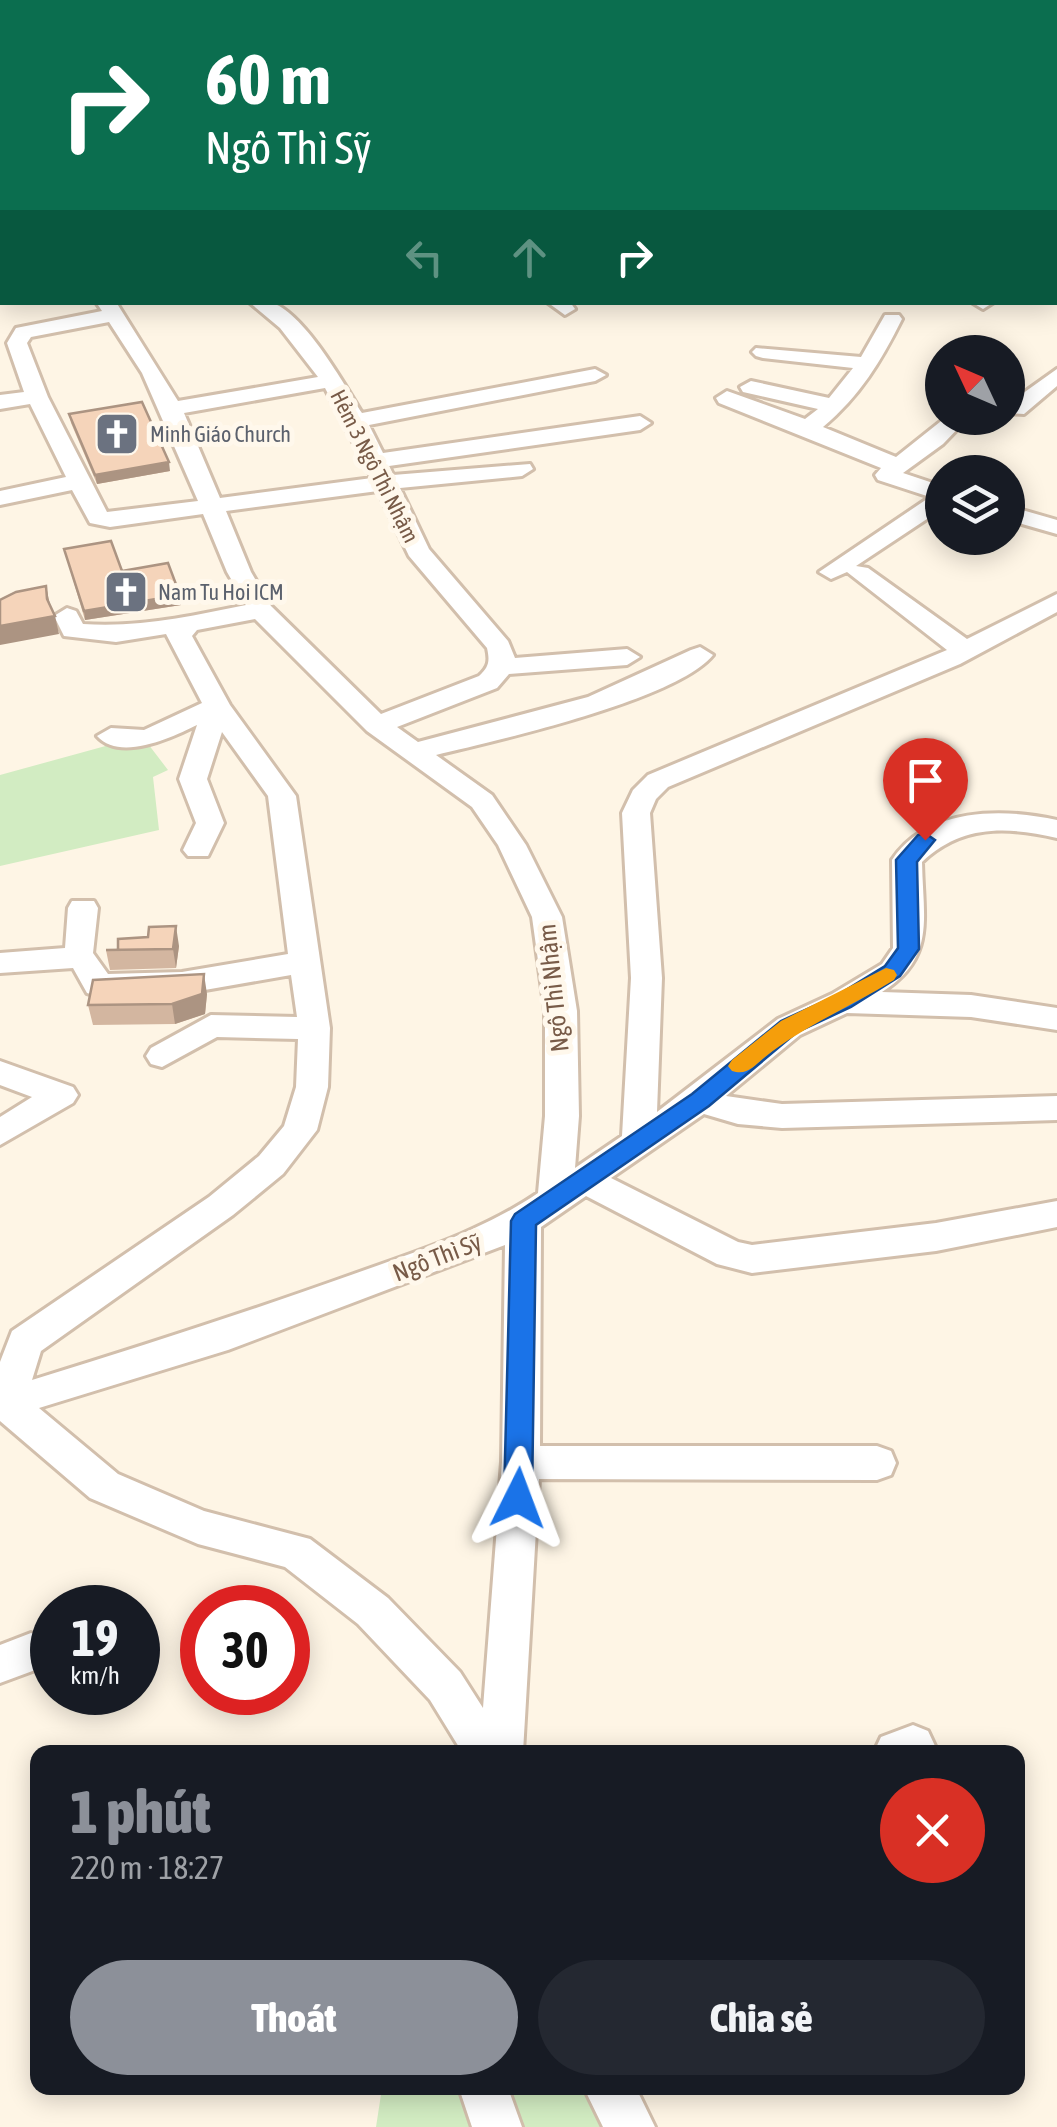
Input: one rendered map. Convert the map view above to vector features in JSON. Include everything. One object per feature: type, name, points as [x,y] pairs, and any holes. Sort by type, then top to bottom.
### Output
[{"type":"street","name":"Hẻm 3 Ngô Thì Nhậm","points":[[263,305],[286,324],[331,380],[356,421],[418,551],[499,646],[502,667]]},
{"type":"street","points":[[109,309],[12,331],[37,396],[80,481],[91,512],[98,518],[110,520],[214,508],[640,422]]},
{"type":"street","name":"Ngô Thì Nhậm","points":[[109,309],[153,373],[239,572],[261,610],[377,725],[482,801],[512,845],[547,917],[561,1012],[562,1116],[539,1211],[501,1745]]},
{"type":"street","points":[[808,428],[835,406],[870,364],[892,319]]},
{"type":"street","points":[[762,352],[870,364]]},
{"type":"street","points":[[356,421],[596,374]]},
{"type":"street","points":[[1025,402],[1057,375]]},
{"type":"street","points":[[171,409],[331,380]]},
{"type":"street","points":[[751,387],[835,406]]},
{"type":"street","points":[[0,402],[37,396]]},
{"type":"street","points":[[728,398],[898,467]]},
{"type":"street","points":[[925,490],[886,475],[937,435]]},
{"type":"street","points":[[380,472],[522,470]]},
{"type":"street","points":[[0,498],[80,481]]},
{"type":"street","points":[[831,572],[925,508]]},
{"type":"street","points":[[1025,517],[1057,527]]},
{"type":"street","points":[[859,573],[966,651]]},
{"type":"street","points":[[638,1144],[646,1064],[648,955],[636,814],[643,796],[658,781],[966,651],[1057,602]]},
{"type":"street","points":[[180,630],[189,624],[261,610]]},
{"type":"street","points":[[67,616],[73,631],[116,634],[159,624],[180,630],[217,706],[282,796],[314,1028],[312,1087],[300,1130],[281,1153],[221,1206],[25,1342],[3,1404],[104,1486],[198,1527],[296,1552],[373,1611],[445,1686],[482,1745]]},
{"type":"street","points":[[415,750],[572,712],[666,676],[700,655]]},
{"type":"street","points":[[377,725],[488,682],[502,667],[626,657]]},
{"type":"street","points":[[111,736],[148,738],[217,706]]},
{"type":"street","points":[[198,850],[210,824],[193,779],[217,706]]},
{"type":"street","name":"Ngô Thì Sỹ","points":[[3,1404],[233,1332],[473,1245],[539,1211],[700,1100],[789,1026],[844,1002],[892,971],[908,949],[906,860],[925,840],[951,827],[976,822],[1022,819],[1057,829]]},
{"type":"street","points":[[75,958],[80,950],[82,908]]},
{"type":"street","points":[[0,963],[75,958],[86,962],[98,985],[182,984],[304,962]]},
{"type":"street","points":[[844,1002],[971,1006],[1057,1019]]},
{"type":"street","points":[[162,1056],[211,1026],[314,1028]]},
{"type":"street","points":[[0,1073],[61,1095],[0,1133]]},
{"type":"street","points":[[700,1100],[738,1112],[782,1116],[1057,1108]]},
{"type":"street","points":[[587,1181],[730,1254],[752,1258],[936,1237],[1057,1214]]},
{"type":"street","points":[[521,1462],[878,1464]]},
{"type":"street","points":[[486,2095],[497,2127]]},
{"type":"street","points":[[613,2095],[630,2127]]},
{"type":"green space","points":[[142,736],[168,770],[153,777],[159,830],[0,866],[0,775]]},
{"type":"green space","points":[[381,2095],[602,2095],[618,2127],[376,2127]]},
{"type":"building","points":[[142,402],[169,462],[95,475],[69,414]]},
{"type":"building","name":"Nam Tu Hoi ICM","points":[[111,541],[122,571],[168,563],[180,595],[84,611],[64,549]]},
{"type":"building","points":[[46,586],[55,616],[0,626],[0,600]]},
{"type":"building","points":[[176,926],[173,949],[118,950],[118,939],[148,937],[149,927]]},
{"type":"building","points":[[204,974],[202,994],[172,1004],[88,1005],[93,980]]},
{"type":"slow traffic","points":[[740,1066],[789,1026],[844,1002],[886,975]]},
{"type":"place","name":"Minh Giáo Church","points":[[117,434]]},
{"type":"place","name":"Nam Tu Hoi ICM","points":[[126,592]]},
{"type":"route","points":[[518,1498],[524,1221],[700,1100],[789,1026],[844,1002],[892,971],[908,949],[906,860],[925,840]]}]
